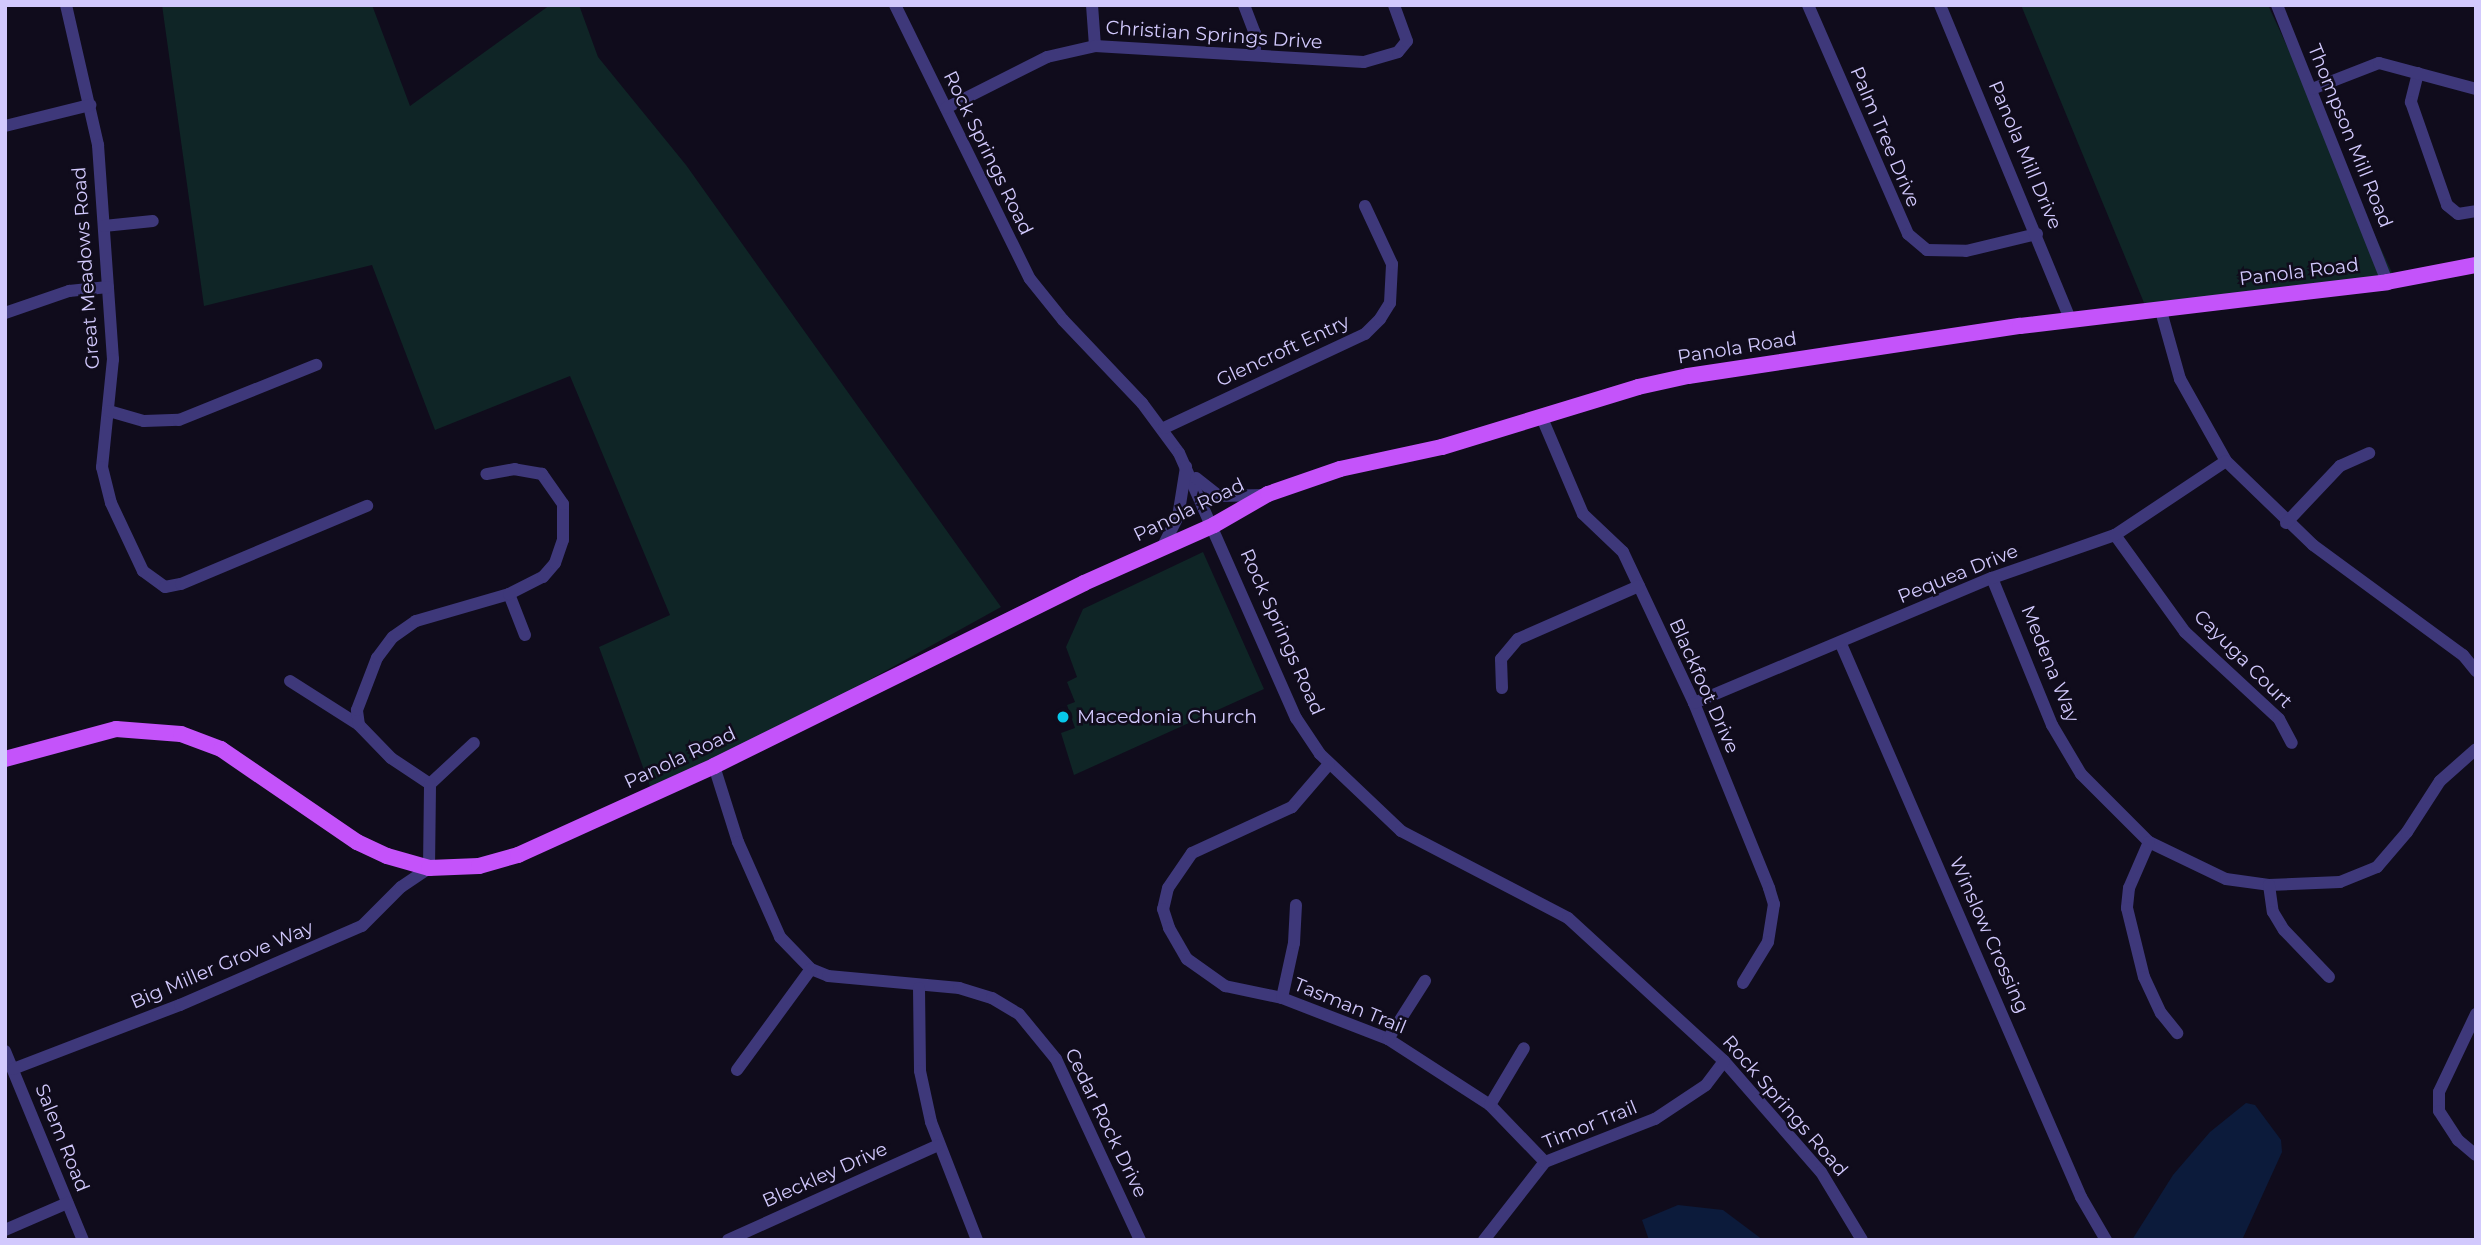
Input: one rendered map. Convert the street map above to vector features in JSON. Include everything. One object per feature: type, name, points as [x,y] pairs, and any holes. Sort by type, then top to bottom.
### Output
[{"type":"main road","name":"Panola Road","points":[[5,759],[116,729],[181,734],[221,749],[356,842],[429,868],[479,866],[518,855],[715,766],[1214,525],[1268,494],[1340,469],[1442,447],[1638,387],[1688,376],[2071,321],[2386,282],[2476,265]]},
{"type":"street","name":"Great Meadows Road","points":[[66,5],[90,105],[104,226],[113,359],[102,467],[111,503],[143,571],[166,587],[367,506]]},
{"type":"street","name":"Rock Springs Road","points":[[895,5],[1030,279],[1164,428],[1214,525],[1296,718],[1329,764],[1401,831],[1568,918],[1724,1060],[1821,1172],[1862,1240]]},
{"type":"street","points":[[1092,5],[1096,46]]},
{"type":"street","points":[[1244,5],[1255,33],[1255,55]]},
{"type":"street","name":"Christian Springs Drive","points":[[946,108],[1047,57],[1096,46],[1349,63],[1398,52],[1407,41],[1394,5]]},
{"type":"street","name":"Palm Tree Drive","points":[[1808,5],[1908,234],[1927,250],[1966,251],[2037,234]]},
{"type":"street","name":"Panola Mill Drive","points":[[1940,5],[2071,321]]},
{"type":"street","name":"Thompson Mill Road","points":[[2277,5],[2386,282]]},
{"type":"street","points":[[2312,89],[2379,63],[2476,89]]},
{"type":"street","points":[[2418,74],[2411,102],[2447,205],[2458,214],[2476,211]]},
{"type":"street","points":[[5,126],[90,105]]},
{"type":"street","name":"Glencroft Entry","points":[[1164,428],[1365,334],[1380,319],[1390,303],[1392,264],[1365,206]]},
{"type":"street","points":[[104,226],[153,221]]},
{"type":"street","points":[[5,313],[69,291],[108,287]]},
{"type":"street","points":[[2161,311],[2180,379],[2226,461],[2286,523],[2357,582],[2463,656],[2476,671]]},
{"type":"street","points":[[109,411],[144,421],[179,420],[316,365]]},
{"type":"street","name":"Blackfoot Drive","points":[[1542,418],[1583,514],[1622,552],[1639,586],[1694,703],[1773,904],[1768,942],[1743,984]]},
{"type":"street","points":[[2286,523],[2340,466],[2369,453]]},
{"type":"street","name":"Pequea Drive","points":[[1694,703],[1841,644],[1992,578],[2115,535],[2226,461]]},
{"type":"street","points":[[1186,467],[1219,496],[1268,494]]},
{"type":"street","points":[[1162,548],[1178,517],[1186,467]]},
{"type":"street","points":[[359,725],[357,710],[365,680],[393,637],[416,621],[509,594],[543,577],[555,563],[563,540],[563,504],[542,474],[516,469],[486,474]]},
{"type":"street","name":"Cayuga Court","points":[[2115,535],[2185,632],[2279,719],[2292,743]]},
{"type":"street","name":"Medena Way","points":[[1992,578],[2052,726],[2075,764],[2149,842],[2226,879],[2269,885],[2340,881],[2377,867],[2407,832],[2440,781],[2476,750]]},
{"type":"street","points":[[1502,688],[1501,659],[1518,639],[1639,586]]},
{"type":"street","points":[[509,594],[525,635]]},
{"type":"street","name":"Winslow Crossing","points":[[1841,644],[2081,1197],[2106,1240]]},
{"type":"street","points":[[290,681],[359,725],[391,758],[430,784]]},
{"type":"street","points":[[429,868],[430,784],[474,743]]},
{"type":"street","name":"Tasman Trail","points":[[1329,764],[1292,807],[1192,853],[1168,888],[1163,909],[1168,928],[1202,973],[1237,990],[1282,998],[1388,1039],[1490,1105],[1545,1162]]},
{"type":"street","points":[[715,766],[738,842],[780,937],[811,969],[737,1070]]},
{"type":"street","points":[[2149,842],[2129,888],[2130,930],[2161,1013],[2177,1033]]},
{"type":"street","points":[[401,887],[402,860]]},
{"type":"street","name":"Big Miller Grove Way","points":[[13,1069],[180,1005],[343,935],[374,917],[401,887],[429,868]]},
{"type":"street","points":[[2269,885],[2273,912],[2284,930],[2329,977]]},
{"type":"street","points":[[1282,998],[1294,943],[1296,905]]},
{"type":"street","name":"Cedar Rock Drive","points":[[811,969],[828,976],[919,988],[959,988],[992,998],[1019,1014],[1056,1059],[1140,1240]]},
{"type":"street","points":[[1388,1039],[1425,981]]},
{"type":"street","points":[[919,988],[920,1070],[939,1145],[977,1240]]},
{"type":"street","points":[[2476,1014],[2439,1092],[2439,1111],[2458,1140],[2476,1155]]},
{"type":"street","points":[[1490,1105],[1524,1048]]},
{"type":"street","name":"Salem Road","points":[[5,1051],[83,1240]]},
{"type":"street","name":"Timor Trail","points":[[1484,1240],[1545,1162],[1655,1119],[1706,1085],[1724,1060]]},
{"type":"street","name":"Bleckley Drive","points":[[728,1240],[939,1145]]},
{"type":"street","points":[[5,1230],[67,1203]]},
{"type":"green space","points":[[162,5],[372,5],[410,106],[550,5],[579,5],[598,57],[686,165],[1001,607],[710,768],[651,789],[599,647],[670,615],[570,376],[435,430],[372,265],[204,306]]},
{"type":"green space","points":[[2021,5],[2268,5],[2395,279],[2147,310]]},
{"type":"green space","points":[[1203,552],[1264,689],[1074,775],[1061,733],[1075,728],[1067,705],[1075,702],[1067,682],[1077,677],[1066,647],[1083,609]]},
{"type":"water","points":[[2246,1103],[2255,1105],[2281,1140],[2282,1152],[2242,1240],[2132,1240],[2173,1175],[2210,1132]]},
{"type":"water","points":[[1678,1205],[1723,1210],[1763,1240],[1649,1240],[1642,1220]]},
{"type":"place","name":"Macedonia Church","points":[[1063,717]]}]
